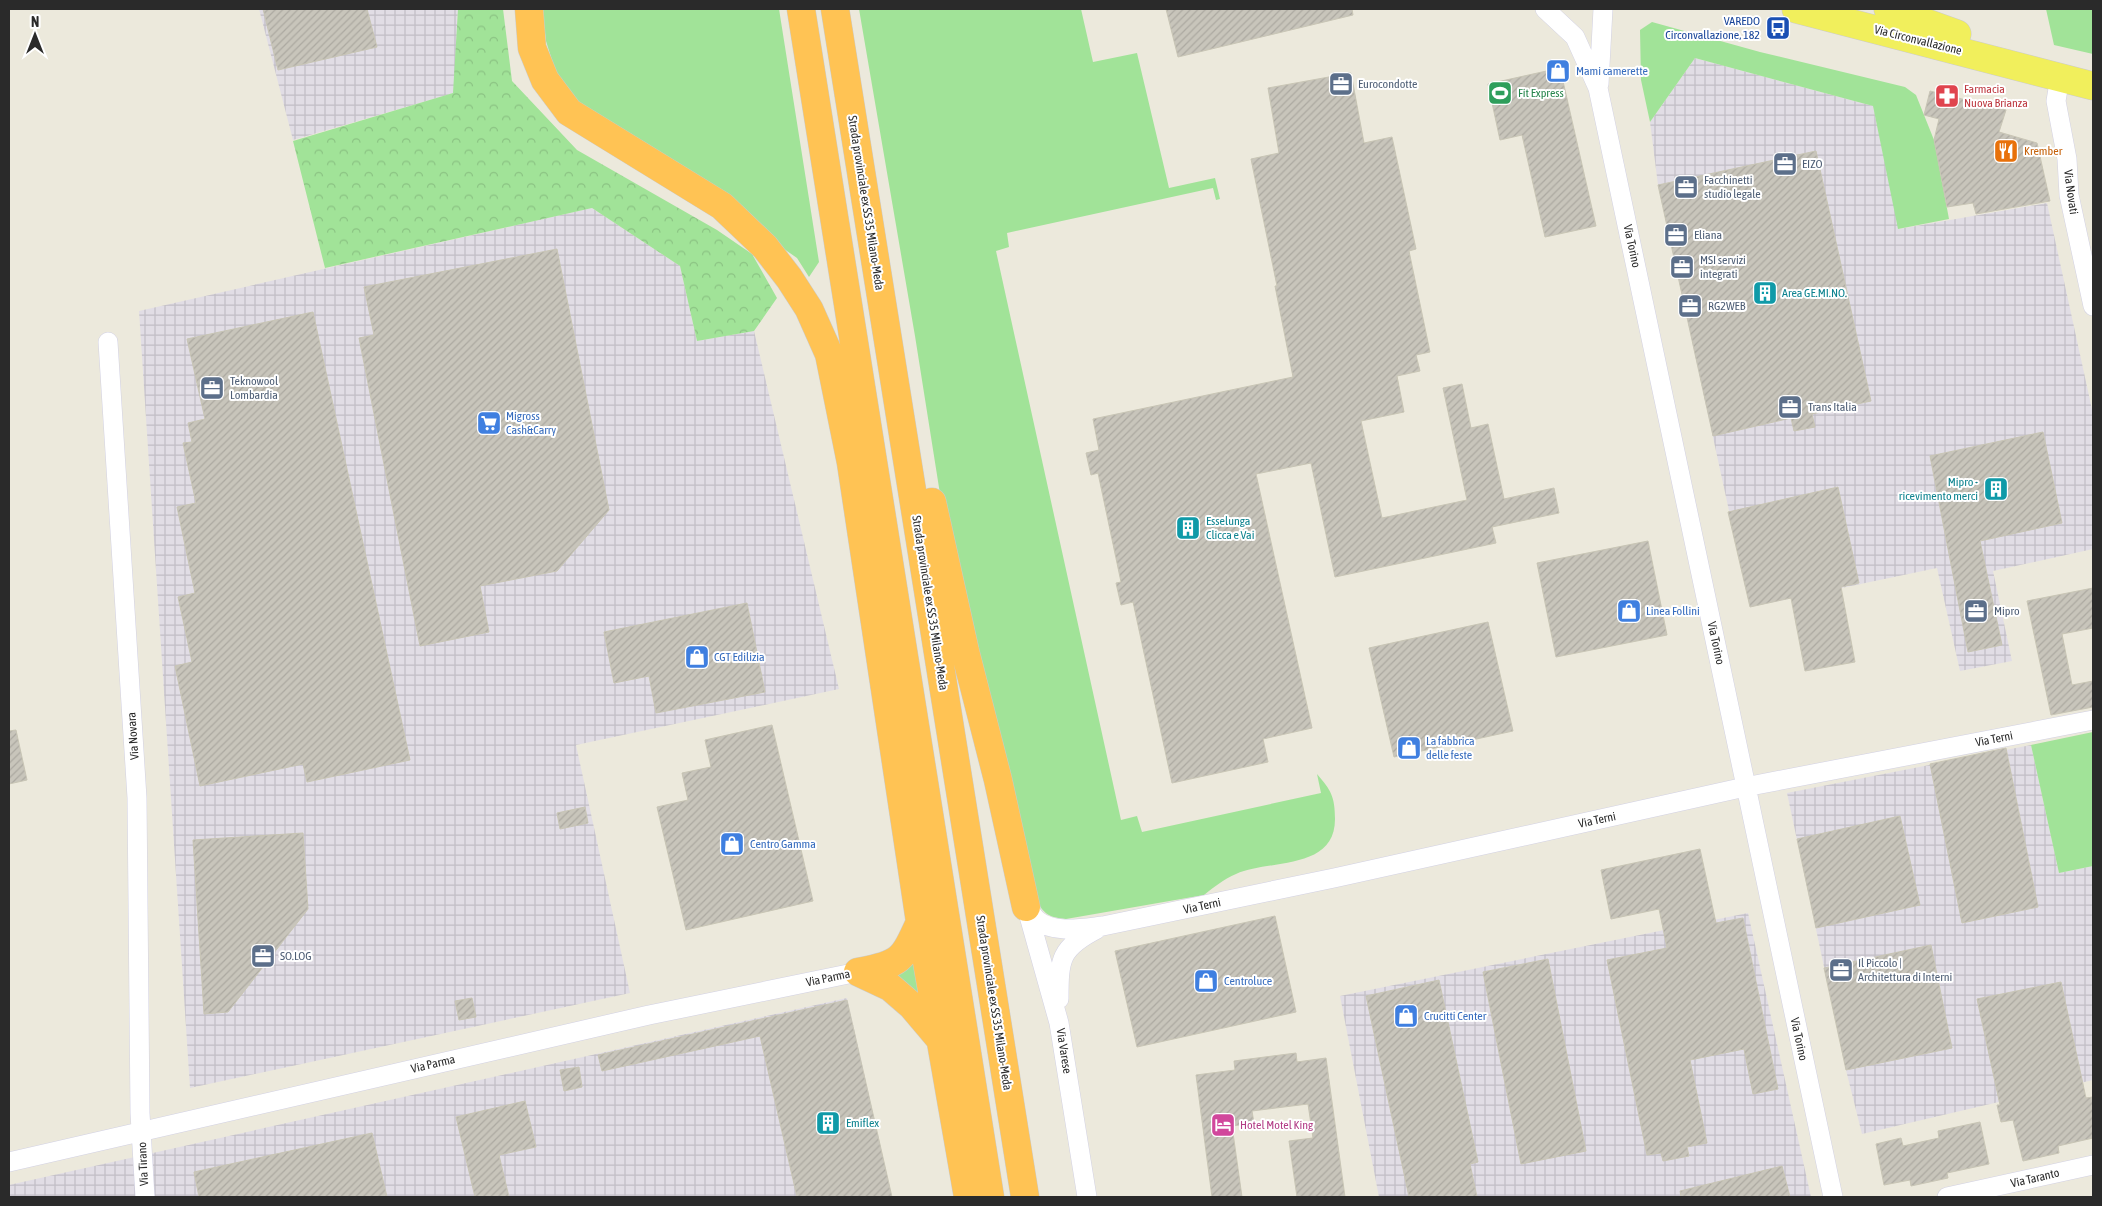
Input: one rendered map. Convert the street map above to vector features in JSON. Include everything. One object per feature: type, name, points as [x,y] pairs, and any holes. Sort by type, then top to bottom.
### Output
[{"type":"highway","points":[[528,9],[532,48],[545,80],[569,112],[722,206],[765,247],[789,278],[809,309],[829,354],[850,462],[920,922],[968,1197]]},
{"type":"highway","points":[[801,9],[990,1197]]},
{"type":"highway","name":"Strada provinciale ex SS 35 Milano-Meda","points":[[835,9],[1025,1197]]},
{"type":"highway","points":[[840,42],[883,198],[934,518],[998,780],[1026,907]]},
{"type":"highway","points":[[858,972],[891,966],[907,950],[920,922]]},
{"type":"highway","points":[[858,972],[890,988],[912,1006],[939,1038]]},
{"type":"main road","name":"Via Circonvallazione","points":[[1796,9],[2093,86]]},
{"type":"main road","name":"Via Circonvallazione","points":[[1888,9],[1946,29],[2051,74]]},
{"type":"street","name":"Via Torino","points":[[1545,9],[1575,37],[1598,88],[1833,1197]]},
{"type":"street","name":"Via Torino","points":[[1598,88],[1603,9]]},
{"type":"street","name":"Via Novati","points":[[2051,74],[2066,159],[2070,195],[2093,306]]},
{"type":"street","name":"Via Novara","points":[[108,342],[137,798],[141,1131]]},
{"type":"street","name":"Via Terni","points":[[1103,926],[1334,878],[1745,787],[2093,720]]},
{"type":"street","points":[[1026,907],[1038,921],[1054,927],[1074,929],[1103,926]]},
{"type":"street","name":"Via Varese","points":[[1026,907],[1059,1023],[1087,1197]]},
{"type":"street","points":[[1059,1023],[1059,978],[1063,955],[1077,940],[1103,926]]},
{"type":"street","name":"Via Parma","points":[[9,1162],[649,1015],[858,972]]},
{"type":"street","name":"Via Tirano","points":[[141,1131],[145,1197]]},
{"type":"street","name":"Via Taranto","points":[[1948,1197],[2093,1165]]},
{"type":"shaded area","points":[[259,9],[458,9],[454,93],[293,140]]},
{"type":"shaded area","points":[[1695,58],[1873,106],[1899,229],[2047,203],[2093,414],[2093,549],[1993,571],[2012,661],[1960,671],[1937,568],[1750,607],[1658,185],[1650,122]]},
{"type":"shaded area","points":[[592,208],[680,266],[697,341],[754,331],[839,689],[576,745],[630,993],[190,1088],[139,311]]},
{"type":"shaded area","points":[[2031,745],[2059,873],[2093,866],[2093,1080],[1862,1134],[1846,1070],[1787,793]]},
{"type":"shaded area","points":[[1748,913],[1811,1197],[1379,1197],[1340,996]]},
{"type":"shaded area","points":[[847,998],[892,1197],[9,1197],[9,1185]]},
{"type":"green space","points":[[458,9],[503,9],[512,81],[577,150],[717,230],[752,254],[777,298],[754,331],[697,341],[680,266],[592,208],[325,268],[293,141],[453,93]]},
{"type":"green space","points":[[542,9],[779,9],[819,262],[809,277],[797,258],[611,128],[575,99],[555,70],[546,41]]},
{"type":"green space","points":[[859,9],[1081,9],[1093,62],[1137,53],[1169,188],[1215,178],[1220,199],[1216,200],[1213,188],[1007,233],[1009,247],[996,251],[1121,820],[1137,816],[1142,832],[1321,793],[1317,774],[1331,794],[1335,819],[1332,836],[1324,847],[1312,855],[1236,874],[1204,895],[1066,919],[1049,915],[1037,901],[944,519]]},
{"type":"green space","points":[[2046,9],[2093,9],[2093,54],[2054,45]]},
{"type":"green space","points":[[1652,22],[1760,52],[1905,87],[1916,95],[1934,140],[1949,219],[1898,229],[1873,106],[1695,58],[1650,122],[1641,80],[1640,30]]},
{"type":"green space","points":[[2093,732],[2093,866],[2059,873],[2031,745]]},
{"type":"green space","points":[[914,956],[920,996],[892,976]]},
{"type":"building","points":[[263,9],[367,9],[377,47],[278,70]]},
{"type":"building","points":[[1166,9],[1352,9],[1353,15],[1178,57]]},
{"type":"building","points":[[1560,68],[1596,226],[1545,237],[1522,135],[1500,140],[1488,84]]},
{"type":"building","points":[[1351,73],[1364,143],[1392,137],[1416,249],[1409,251],[1430,352],[1416,355],[1420,371],[1397,376],[1404,412],[1361,421],[1382,518],[1467,500],[1443,388],[1462,384],[1471,428],[1488,424],[1504,499],[1554,488],[1559,513],[1492,527],[1496,543],[1335,577],[1311,463],[1256,474],[1312,728],[1263,739],[1268,762],[1172,783],[1133,602],[1121,605],[1116,583],[1121,582],[1098,473],[1091,475],[1086,453],[1099,450],[1093,419],[1293,377],[1275,286],[1277,286],[1251,159],[1279,153],[1268,88]]},
{"type":"building","points":[[1930,91],[2006,110],[1999,132],[2037,143],[2050,201],[1976,214],[1973,203],[1947,207],[1934,140],[1939,119],[1924,115]]},
{"type":"building","name":"Area GE.MI.NO.","points":[[1816,151],[1871,401],[1812,414],[1815,427],[1794,431],[1791,418],[1713,436],[1658,185]]},
{"type":"building","points":[[557,249],[609,510],[557,571],[480,586],[489,632],[420,646],[359,338],[374,335],[364,287]]},
{"type":"building","points":[[313,312],[410,760],[307,782],[303,764],[200,786],[175,666],[192,662],[178,597],[195,593],[177,507],[196,503],[183,443],[192,442],[188,423],[205,419],[187,339]]},
{"type":"building","name":"Mipro - ricevimento merci","points":[[2043,432],[2062,523],[1980,541],[2002,645],[1968,652],[1930,456]]},
{"type":"building","points":[[1838,487],[1859,583],[1841,587],[1855,662],[1805,671],[1791,598],[1750,607],[1728,512]]},
{"type":"building","points":[[1648,541],[1667,635],[1556,657],[1537,563]]},
{"type":"building","points":[[2093,588],[2093,628],[2062,634],[2072,685],[2093,681],[2093,707],[2051,715],[2027,601]]},
{"type":"building","points":[[747,603],[765,692],[656,713],[649,676],[614,683],[604,632]]},
{"type":"building","points":[[1488,622],[1513,731],[1394,757],[1369,648]]},
{"type":"building","points":[[772,725],[813,901],[686,930],[657,807],[688,800],[682,773],[711,767],[705,740]]},
{"type":"building","points":[[16,730],[27,780],[9,784],[9,731]]},
{"type":"building","points":[[2006,748],[2038,907],[1962,923],[1930,764]]},
{"type":"building","points":[[585,807],[588,823],[560,829],[557,813]]},
{"type":"building","points":[[1900,816],[1920,905],[1816,928],[1797,839]]},
{"type":"building","points":[[303,833],[308,909],[228,1012],[204,1014],[193,840]]},
{"type":"building","points":[[1700,849],[1716,923],[1743,918],[1778,1089],[1753,1094],[1744,1049],[1690,1060],[1707,1143],[1687,1147],[1689,1156],[1663,1161],[1661,1153],[1647,1155],[1607,960],[1667,948],[1659,909],[1611,919],[1601,870]]},
{"type":"building","name":"Centroluce","points":[[1275,916],[1296,1012],[1137,1047],[1115,951]]},
{"type":"building","points":[[1931,945],[1952,1048],[1846,1070],[1824,968]]},
{"type":"building","points":[[1548,959],[1586,1151],[1521,1164],[1483,972]]},
{"type":"building","points":[[1439,980],[1478,1162],[1470,1164],[1477,1197],[1409,1197],[1366,996]]},
{"type":"building","points":[[2061,982],[2086,1098],[2093,1097],[2093,1138],[2058,1146],[2059,1153],[2023,1161],[2013,1120],[2001,1122],[1997,1105],[2000,1105],[1977,999]]},
{"type":"building","points":[[472,998],[476,1017],[459,1020],[455,1001]]},
{"type":"building","name":"Emiflex","points":[[847,1000],[892,1197],[797,1197],[760,1036],[602,1071],[598,1055]]},
{"type":"building","name":"Hotel Motel King","points":[[1296,1053],[1297,1062],[1326,1058],[1345,1197],[1297,1197],[1289,1141],[1313,1138],[1308,1104],[1252,1111],[1254,1123],[1232,1126],[1242,1197],[1212,1197],[1196,1075],[1235,1070],[1234,1061]]},
{"type":"building","points":[[579,1067],[582,1087],[564,1091],[560,1070]]},
{"type":"building","points":[[525,1101],[536,1147],[499,1155],[509,1197],[475,1197],[456,1117]]},
{"type":"building","points":[[1980,1122],[1989,1164],[1947,1173],[1948,1178],[1911,1186],[1910,1180],[1884,1185],[1876,1144],[1901,1138],[1903,1146],[1939,1138],[1938,1131]]},
{"type":"building","points":[[372,1133],[387,1197],[199,1197],[194,1172]]},
{"type":"building","points":[[1782,1166],[1790,1197],[1681,1197],[1680,1191]]},
{"type":"place","name":"VAREDO Circonvallazione, 182","points":[[1778,28]]},
{"type":"place","name":"Mami camerette","points":[[1558,71]]},
{"type":"place","name":"Eurocondotte","points":[[1341,84]]},
{"type":"place","name":"Fit Express","points":[[1500,93]]},
{"type":"place","name":"Farmacia Nuova Brianza","points":[[1947,96]]},
{"type":"place","name":"Krember","points":[[2006,151]]},
{"type":"place","name":"EIZO","points":[[1785,164]]},
{"type":"place","name":"Facchinetti studio legale","points":[[1686,187]]},
{"type":"place","name":"Eliana","points":[[1676,235]]},
{"type":"place","name":"MSI servizi integrati","points":[[1682,267]]},
{"type":"place","name":"Area GE.MI.NO.","points":[[1765,293]]},
{"type":"place","name":"RG2WEB","points":[[1690,306]]},
{"type":"place","name":"Teknowool Lombardia","points":[[212,388]]},
{"type":"place","name":"Trans Italia","points":[[1790,407]]},
{"type":"place","name":"Migross Cash&Carry","points":[[489,423]]},
{"type":"place","name":"Mipro - ricevimento merci","points":[[1996,489]]},
{"type":"place","name":"Esselunga Clicca e Vai","points":[[1188,528]]},
{"type":"place","name":"Linea Follini","points":[[1629,611]]},
{"type":"place","name":"Mipro","points":[[1976,611]]},
{"type":"place","name":"CGT Edilizia","points":[[697,657]]},
{"type":"place","name":"La fabbrica delle feste","points":[[1409,748]]},
{"type":"place","name":"Centro Gamma","points":[[732,844]]},
{"type":"place","name":"SO.LOG","points":[[263,956]]},
{"type":"place","name":"Il Piccolo | Architettura di Interni","points":[[1841,970]]},
{"type":"place","name":"Centroluce","points":[[1206,981]]},
{"type":"place","name":"Crucitti Center","points":[[1406,1016]]},
{"type":"place","name":"Emiflex","points":[[828,1123]]},
{"type":"place","name":"Hotel Motel King","points":[[1223,1125]]}]
